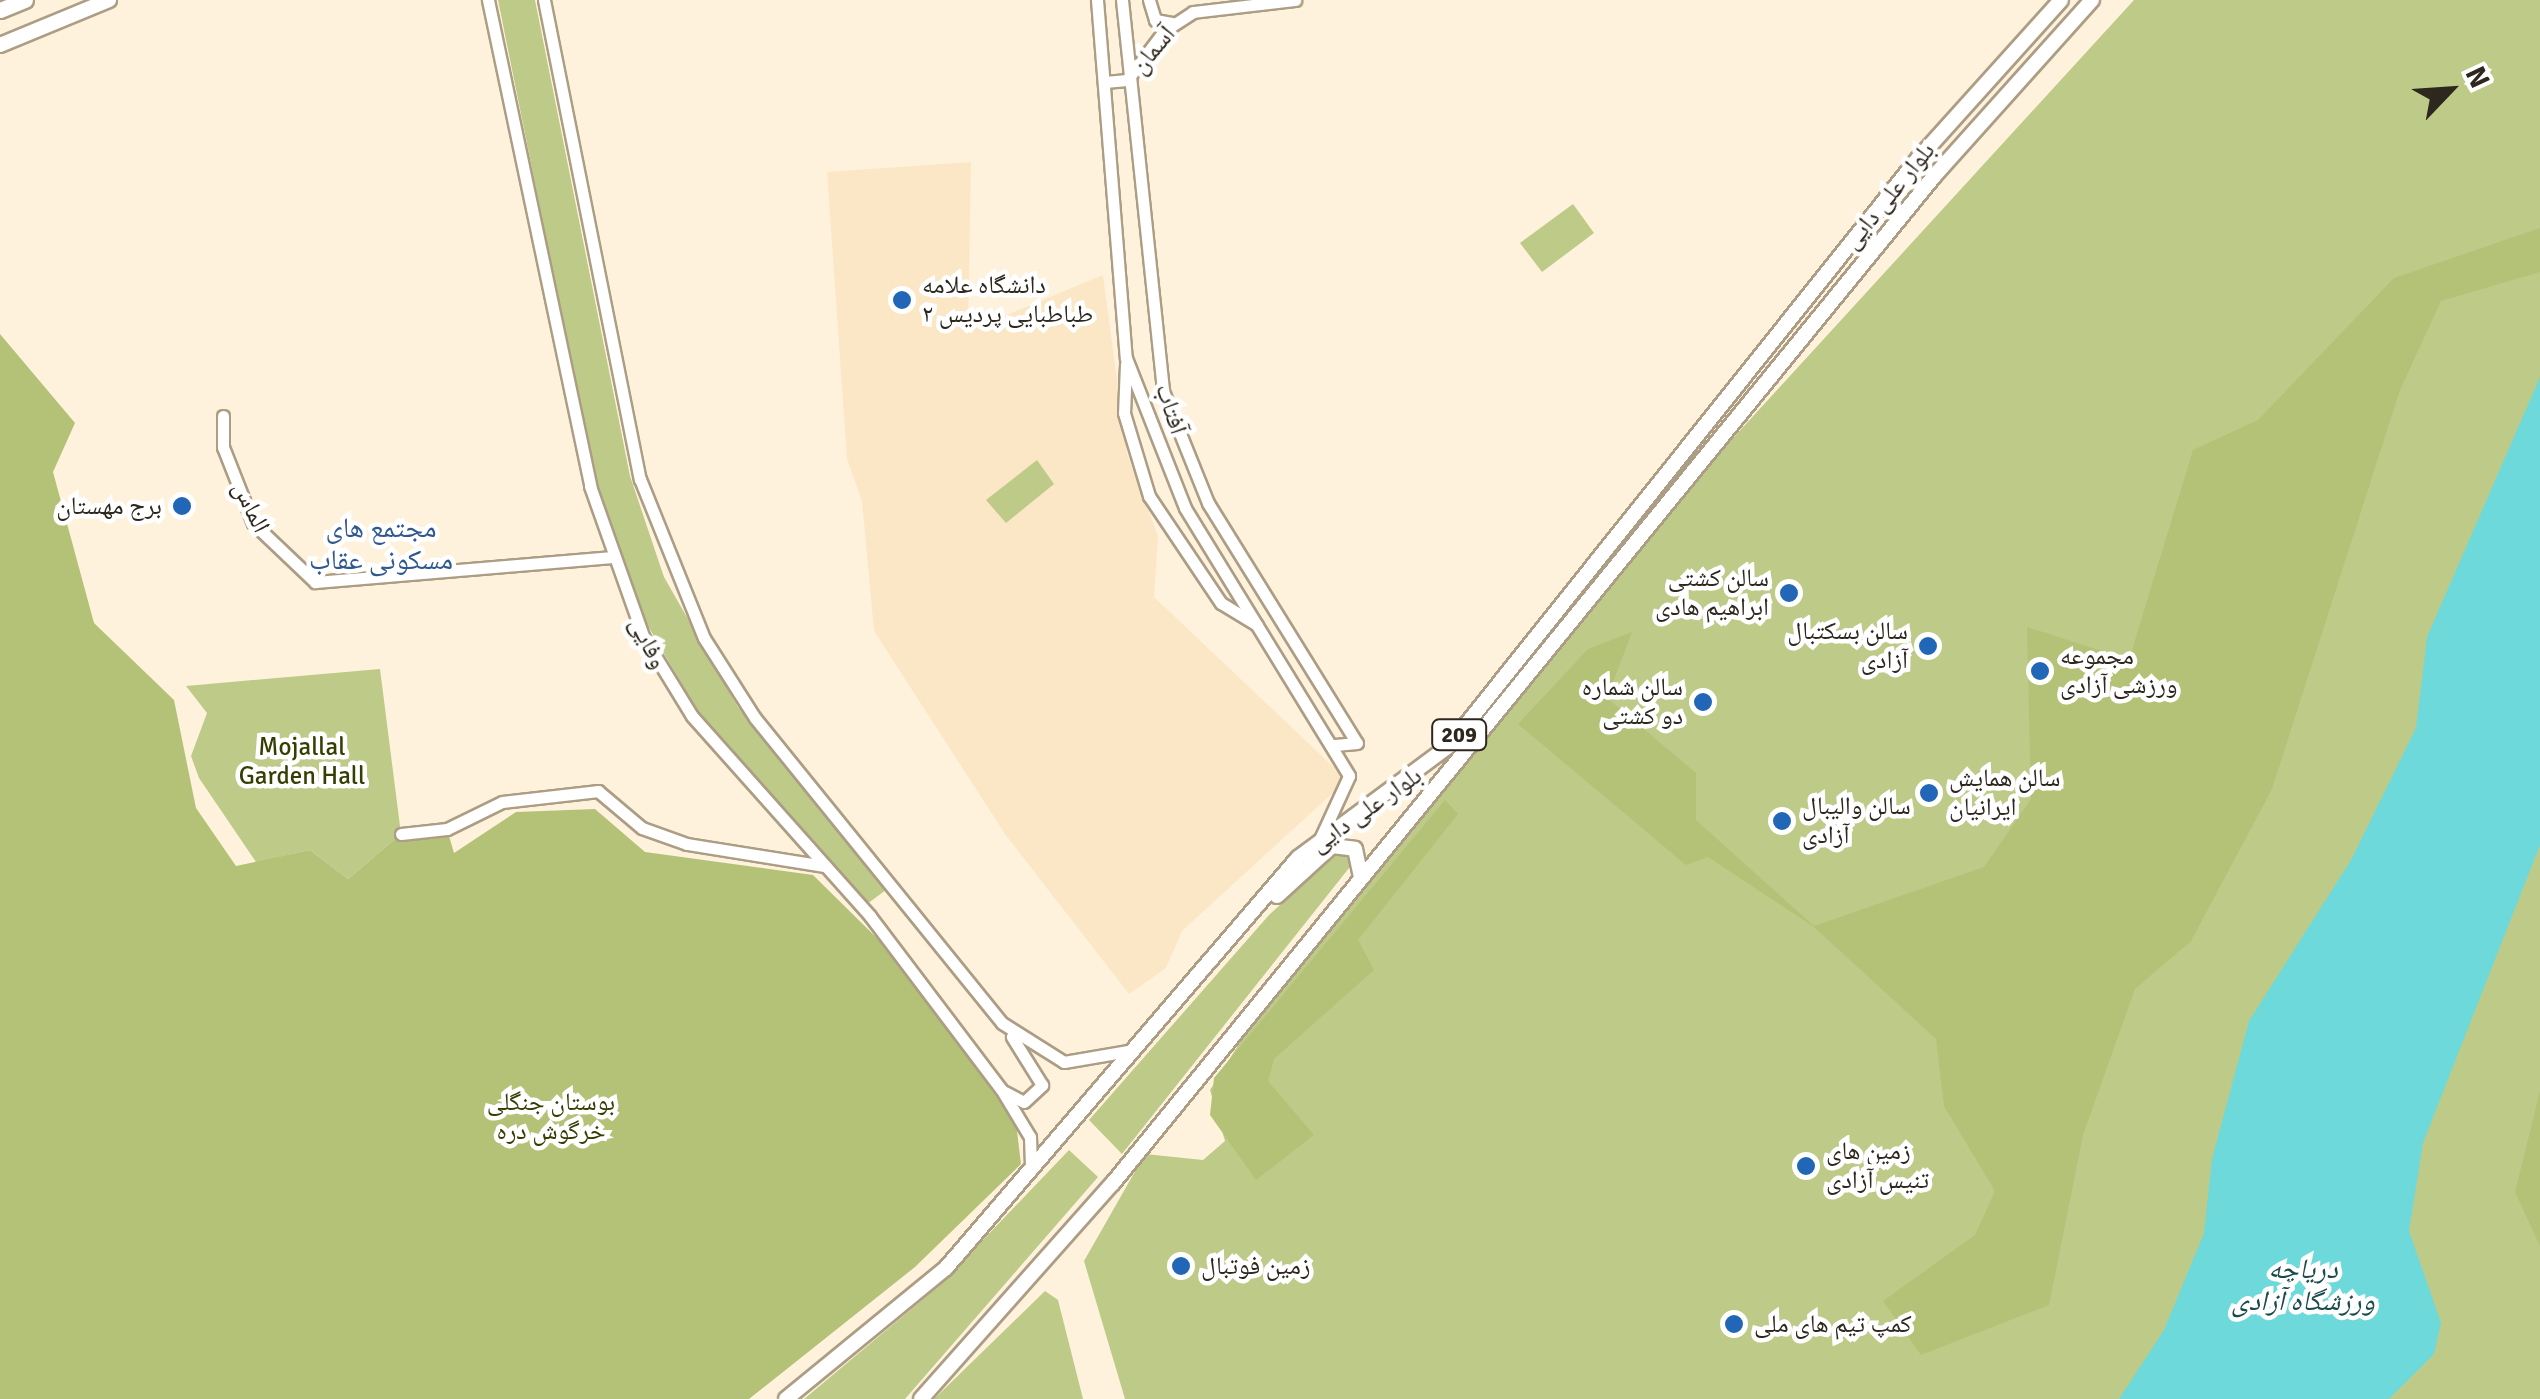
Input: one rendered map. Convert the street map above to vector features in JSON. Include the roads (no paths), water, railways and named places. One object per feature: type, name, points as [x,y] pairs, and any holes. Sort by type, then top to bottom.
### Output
[{"type":"main road","points":[[0,45],[108,0]]},
{"type":"main road","name":"بلوار علی دایی","points":[[786,1399],[946,1268],[1031,1175],[1134,1050],[1321,837],[1450,746],[1917,160],[2061,0]]},
{"type":"main road","name":"بلوار علی دایی","points":[[920,1399],[1113,1183],[1935,175],[2092,0]]},
{"type":"main road","points":[[1244,926],[1332,846],[1355,849],[1361,878]]},
{"type":"street","name":"وفایی","points":[[488,0],[500,28],[610,558],[692,716],[825,866],[1001,1090],[1030,1137],[1031,1175]]},
{"type":"street","points":[[495,0],[500,28]]},
{"type":"street","name":"وفایی","points":[[544,0],[640,479],[676,584],[755,718],[1002,1022],[1064,1062],[1134,1050]]},
{"type":"street","name":"آفتاب","points":[[1097,0],[1126,355],[1185,508],[1349,776],[1321,837]]},
{"type":"street","name":"آفتاب","points":[[1122,0],[1163,392],[1208,504],[1357,743],[1332,745]]},
{"type":"street","points":[[1149,0],[1155,20],[1172,23]]},
{"type":"street","name":"آسمان","points":[[1128,80],[1172,23],[1205,9],[1295,0]]},
{"type":"street","points":[[1104,82],[1128,80]]},
{"type":"street","points":[[1126,355],[1124,413],[1149,496],[1221,603],[1260,626]]},
{"type":"street","name":"الماس","points":[[224,416],[224,447],[253,523],[315,582],[610,558]]},
{"type":"street","points":[[401,834],[447,829],[502,802],[598,791],[642,828],[672,839],[825,866]]},
{"type":"street","points":[[1001,1090],[1024,1102],[1042,1085],[1002,1022]]},
{"type":"water","name":"دریاچه ورزشگاه آزادی","points":[[2540,377],[2540,845],[2423,1143],[2409,1231],[2441,1323],[2434,1354],[2389,1399],[2119,1399],[2164,1330],[2204,1233],[2212,1159],[2249,1021],[2351,860],[2416,728],[2427,637]]},
{"type":"place","name":"دانشگاه علامه طباطبایی پردیس ۲","points":[[902,300]]},
{"type":"place","name":"برج مهستان","points":[[182,506]]},
{"type":"place","name":"سالن کشتی ابراهیم هادی","points":[[1789,593]]},
{"type":"place","name":"سالن بسکتبال آزادی","points":[[1928,646]]},
{"type":"place","name":"مجموعه ورزشی آزادی","points":[[2040,671]]},
{"type":"place","name":"سالن شماره دو کشتی","points":[[1703,702]]},
{"type":"place","name":"سالن همایش ایرانیان","points":[[1929,793]]},
{"type":"place","name":"سالن والیبال آزادی","points":[[1782,821]]},
{"type":"place","name":"زمین های تنیس آزادی","points":[[1806,1166]]},
{"type":"place","name":"زمین فوتبال","points":[[1181,1266]]},
{"type":"place","name":"کمپ تیم های ملی","points":[[1734,1324]]},
{"type":"district","name":"مجتمع های مسکونی عقاب","points":[[381,544]]},
{"type":"park label","name":"Mojallal Garden Hall","points":[[302,762]]},
{"type":"park label","name":"بوستان جنگلی خرگوش دره","points":[[551,1118]]}]
